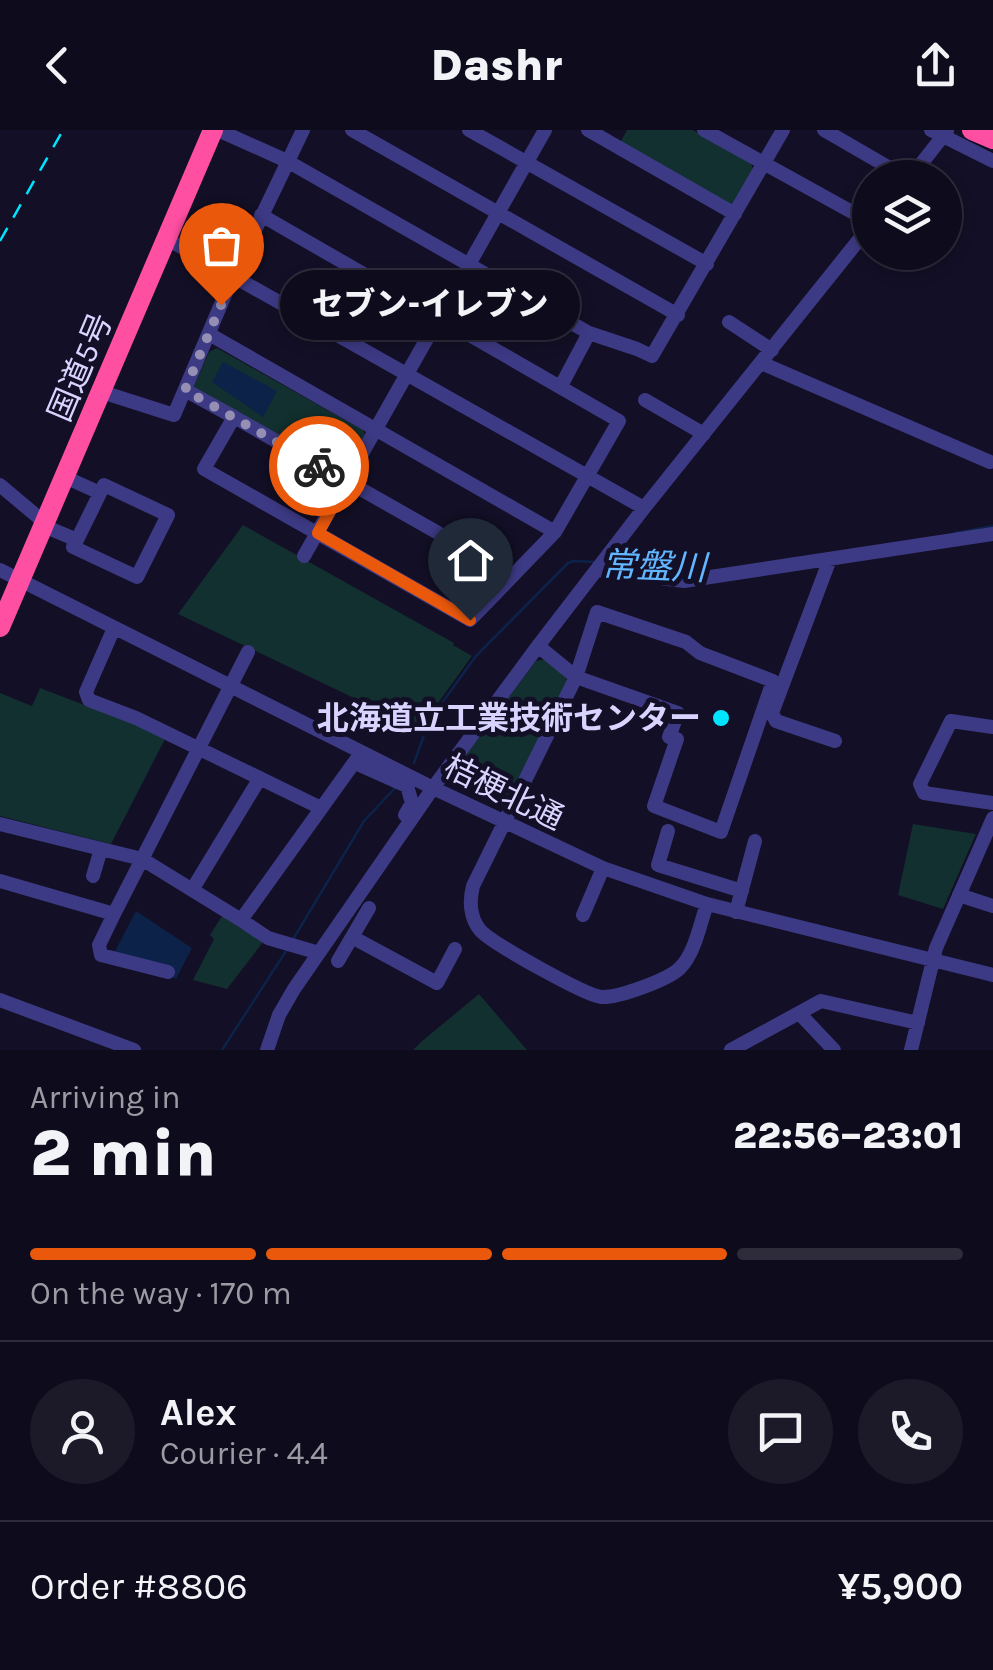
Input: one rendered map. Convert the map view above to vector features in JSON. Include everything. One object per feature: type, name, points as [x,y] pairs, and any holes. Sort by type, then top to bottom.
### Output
[{"type":"highway","name":"国道5号","points":[[0,627],[215,130]]},
{"type":"street","points":[[215,130],[288,161],[589,333],[652,356],[783,130]]},
{"type":"street","points":[[102,392],[174,415],[233,276],[303,130]]},
{"type":"street","points":[[352,130],[678,315]]},
{"type":"street","points":[[469,130],[707,264]]},
{"type":"street","points":[[304,556],[545,130]]},
{"type":"street","points":[[588,130],[735,214]]},
{"type":"street","points":[[704,130],[852,214]]},
{"type":"street","points":[[824,130],[876,160]]},
{"type":"street","points":[[921,160],[941,132],[993,161]]},
{"type":"street","points":[[234,417],[204,470],[470,620],[554,532],[619,421],[261,215]]},
{"type":"street","points":[[168,239],[644,508]]},
{"type":"street","points":[[315,952],[538,646],[852,247]]},
{"type":"street","points":[[729,322],[772,350]]},
{"type":"street","points":[[561,386],[589,333]]},
{"type":"street","points":[[208,334],[554,532]]},
{"type":"street","points":[[761,363],[990,462]]},
{"type":"street","points":[[185,390],[512,575]]},
{"type":"street","points":[[645,400],[704,434]]},
{"type":"street","points":[[66,477],[100,493]]},
{"type":"street","points":[[104,485],[168,516],[137,578],[73,546],[76,540],[104,485]]},
{"type":"street","points":[[0,486],[44,525],[76,540]]},
{"type":"street","points":[[601,564],[684,581],[993,534]]},
{"type":"street","points":[[830,559],[772,713],[776,720],[836,741]]},
{"type":"street","name":"桔梗北通","points":[[0,570],[361,759],[433,788],[603,868],[706,904],[993,975]]},
{"type":"street","points":[[538,646],[576,677],[678,712],[669,737],[677,740],[654,806],[720,832],[773,681],[700,653],[686,642],[598,612],[576,677],[473,886],[471,906],[477,926],[490,938],[592,995],[614,996],[676,972],[690,953],[706,904]]},
{"type":"street","points":[[114,628],[86,692],[89,700],[136,718],[321,808]]},
{"type":"street","points":[[168,972],[101,954],[99,946],[248,652]]},
{"type":"street","points":[[993,727],[951,721],[920,784],[924,793],[993,803]]},
{"type":"street","points":[[241,920],[361,759],[408,786],[412,802],[315,952],[279,1015],[267,1050]]},
{"type":"street","points":[[192,890],[260,778]]},
{"type":"street","points":[[911,1050],[932,960],[993,818]]},
{"type":"street","points":[[0,824],[142,859],[268,938],[315,952]]},
{"type":"street","points":[[668,831],[658,866],[742,891]]},
{"type":"street","points":[[736,912],[755,841]]},
{"type":"street","points":[[94,876],[101,849]]},
{"type":"street","points":[[583,915],[603,868]]},
{"type":"street","points":[[0,881],[114,914]]},
{"type":"street","points":[[959,895],[993,906]]},
{"type":"street","points":[[338,961],[369,908]]},
{"type":"street","points":[[339,924],[437,983],[455,949]]},
{"type":"street","points":[[0,1000],[134,1050]]},
{"type":"street","points":[[731,1050],[752,1045],[821,1001],[918,1023]]},
{"type":"street","points":[[798,1013],[834,1050]]},
{"type":"green space","points":[[627,130],[693,130],[751,163],[754,172],[737,202],[729,205],[620,143]]},
{"type":"green space","points":[[217,348],[363,430],[366,438],[348,469],[341,472],[197,392],[194,386],[209,352]]},
{"type":"green space","points":[[243,525],[472,656],[419,729],[178,614]]},
{"type":"green space","points":[[546,659],[565,674],[567,682],[507,803],[495,803],[458,785],[453,771],[536,661]]},
{"type":"green space","points":[[40,688],[165,739],[111,844],[0,816],[0,693],[32,706]]},
{"type":"green space","points":[[913,824],[976,834],[943,909],[898,895]]},
{"type":"green space","points":[[222,916],[263,942],[227,989],[193,980],[214,939],[210,935]]},
{"type":"green space","points":[[479,994],[527,1050],[413,1050],[421,1042]]},
{"type":"water","points":[[223,362],[277,391],[263,417],[212,382]]},
{"type":"water","points":[[136,911],[192,948],[176,979],[113,955]]},
{"type":"waterway","name":"常盤川","points":[[955,533],[993,526]]},
{"type":"waterway","name":"常盤川","points":[[414,763],[429,721],[476,656],[568,563],[596,562]]},
{"type":"waterway","name":"常盤川","points":[[609,563],[690,573]]},
{"type":"waterway","name":"常盤川","points":[[292,941],[364,821],[396,787]]},
{"type":"waterway","name":"常盤川","points":[[222,1050],[288,948]]},
{"type":"railway","points":[[0,241],[63,130]]},
{"type":"way so far","points":[[221,305],[185,390],[319,466]]},
{"type":"place","name":"セブン-イレブン","points":[[221,305]]},
{"type":"place","name":"北海道立工業技術センター","points":[[721,718]]},
{"type":"route","points":[[319,466],[346,482],[318,533],[470,620]]}]
